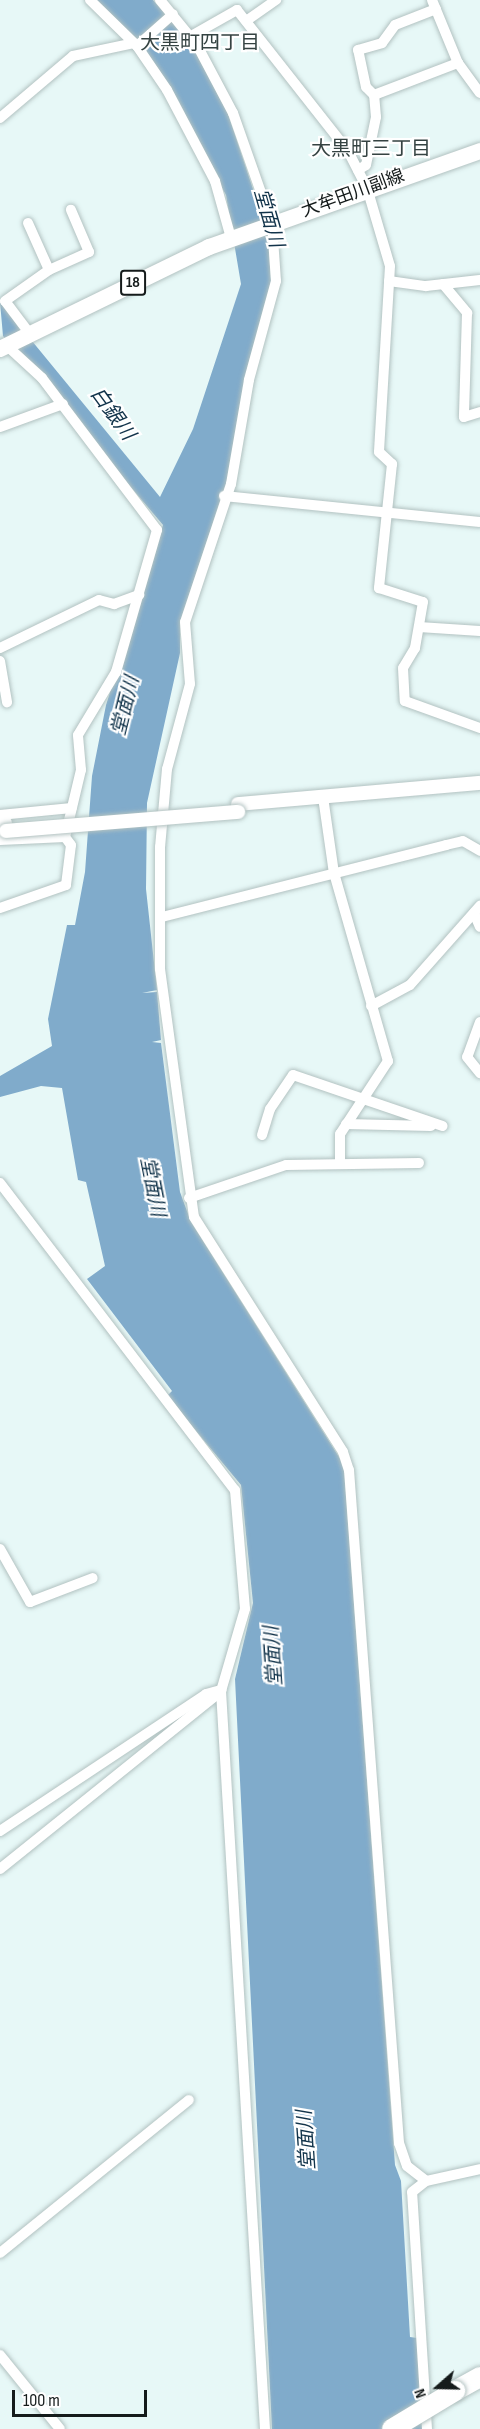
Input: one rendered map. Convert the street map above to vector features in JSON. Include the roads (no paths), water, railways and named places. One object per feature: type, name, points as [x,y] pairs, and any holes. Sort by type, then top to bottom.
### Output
[{"type":"highway","points":[[392,2429],[480,2377]]},
{"type":"main road","name":"大牟田川副線","points":[[2,348],[235,237],[367,188],[480,151]]},
{"type":"street","points":[[90,0],[135,44],[206,162],[235,237]]},
{"type":"street","points":[[160,0],[191,36],[233,113],[270,224],[276,280],[224,496],[185,622],[190,684],[167,769],[162,917],[157,951],[189,1198],[196,1221],[343,1452],[349,1470],[399,2143],[407,2166],[426,2181]]},
{"type":"street","points":[[246,21],[276,0]]},
{"type":"street","points":[[374,95],[366,87],[358,50],[382,43],[395,25],[434,5],[458,63],[480,93]]},
{"type":"street","points":[[191,36],[237,10],[358,170],[367,188],[389,280],[379,452],[392,464],[379,588],[423,602],[419,627],[403,668],[405,701],[480,728]]},
{"type":"street","points":[[0,118],[73,56],[135,44],[172,16]]},
{"type":"street","points":[[374,95],[458,63]]},
{"type":"street","points":[[358,170],[366,165],[374,95]]},
{"type":"street","points":[[30,334],[5,301],[49,270],[89,252],[71,210]]},
{"type":"street","points":[[28,223],[49,270]]},
{"type":"street","points":[[389,280],[443,284],[480,279]]},
{"type":"street","points":[[443,284],[467,313],[464,417],[480,412]]},
{"type":"street","points":[[2,348],[63,404],[153,519],[158,530],[116,672],[78,735],[81,770],[65,837]]},
{"type":"street","points":[[0,427],[63,404]]},
{"type":"street","points":[[224,496],[386,515],[480,522]]},
{"type":"street","points":[[0,648],[99,600],[114,604],[139,595]]},
{"type":"street","points":[[419,627],[480,631]]},
{"type":"street","points":[[0,661],[7,702]]},
{"type":"street","points":[[324,801],[480,783]]},
{"type":"street","points":[[2,827],[480,791]]},
{"type":"street","points":[[324,801],[334,873],[388,1061],[361,1098],[340,1134],[340,1162]]},
{"type":"street","points":[[2,827],[72,808]]},
{"type":"street","points":[[0,909],[63,890],[71,845],[65,837],[2,827]]},
{"type":"street","points":[[162,917],[463,841],[480,851]]},
{"type":"street","points":[[371,1006],[410,985],[477,909]]},
{"type":"street","points":[[477,909],[480,927]]},
{"type":"street","points":[[480,1022],[467,1057],[480,1073]]},
{"type":"street","points":[[262,1135],[270,1109],[293,1075],[443,1126],[346,1124]]},
{"type":"street","points":[[189,1198],[276,1167],[340,1162],[420,1163]]},
{"type":"street","points":[[0,1182],[233,1485],[245,1609],[221,1690],[265,2429]]},
{"type":"street","points":[[0,1549],[30,1602],[93,1578]]},
{"type":"street","points":[[0,1831],[162,1722],[213,1690],[221,1690]]},
{"type":"street","points":[[0,1869],[221,1690]]},
{"type":"street","points":[[0,2253],[189,2100]]},
{"type":"street","points":[[427,2429],[412,2192],[426,2181],[480,2169]]},
{"type":"street","points":[[0,2355],[60,2429]]},
{"type":"water","name":"堂面川","points":[[96,0],[153,0],[198,52],[226,108],[268,234],[271,281],[228,485],[180,624],[180,653],[147,803],[146,889],[157,990],[142,993],[157,992],[161,1040],[152,1042],[161,1043],[180,1192],[191,1222],[344,1465],[395,2165],[401,2181],[410,2337],[417,2338],[423,2429],[272,2429],[235,1679],[253,1603],[241,1485],[167,1396],[172,1391],[87,1279],[105,1266],[86,1182],[78,1180],[62,1088],[41,1086],[0,1097],[0,1076],[52,1046],[48,1019],[67,925],[75,925],[85,872],[92,776],[106,705],[163,525],[3,336],[0,302],[160,497],[193,429],[241,284],[226,195],[157,70]]},
{"type":"district","name":"大黒町四丁目","points":[[200,43]]},
{"type":"district","name":"大黒町三丁目","points":[[371,149]]},
{"type":"water label","name":"白銀川","points":[[112,414]]}]
